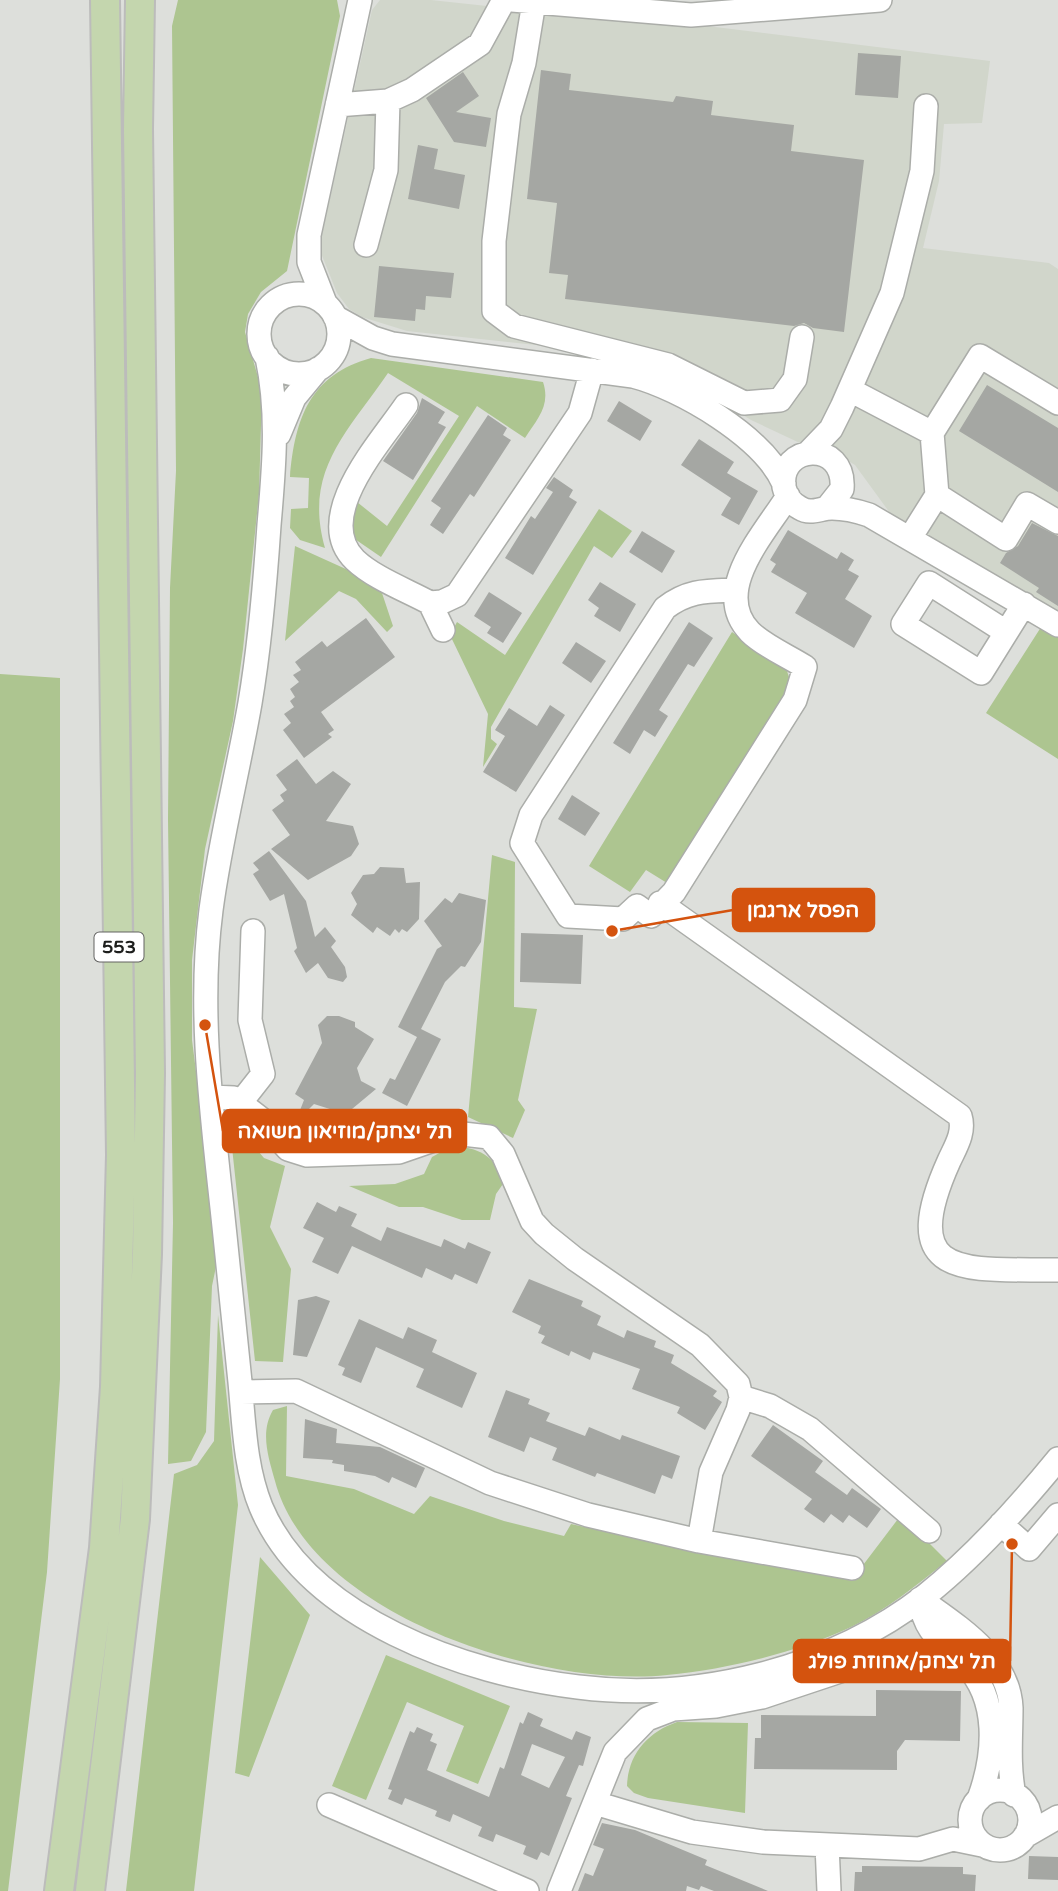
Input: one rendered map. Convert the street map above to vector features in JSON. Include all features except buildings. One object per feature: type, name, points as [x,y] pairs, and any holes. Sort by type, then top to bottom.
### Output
[{"type":"main road","name":"553","points":[[90,1891],[135,1519],[149,1188],[140,0]]},
{"type":"main road","points":[[140,38],[155,0]]},
{"type":"main road","name":"553","points":[[59,1891],[104,1548],[118,1321],[121,1155],[103,8]]},
{"type":"street","points":[[360,0],[307,249],[293,280],[262,319],[259,332],[272,382],[275,447],[257,658],[215,880],[207,945],[205,1005],[211,1097],[245,1439],[255,1488],[273,1528],[289,1552],[323,1586],[353,1608],[418,1645],[458,1661],[579,1688],[633,1690],[698,1687],[770,1671],[827,1650],[859,1637],[920,1599],[1001,1524],[1058,1459]]},
{"type":"street","points":[[337,105],[388,101],[412,90],[480,44],[503,0]]},
{"type":"street","points":[[802,337],[795,379],[780,401],[744,403],[668,365],[514,326],[494,311],[495,241],[509,114],[524,63],[523,1],[691,15],[880,0]]},
{"type":"street","points":[[366,245],[386,170],[388,101]]},
{"type":"street","points":[[735,590],[700,590],[687,594],[664,608],[531,815],[522,835],[526,852],[568,916],[623,919],[637,906],[651,916],[660,903],[674,892],[795,700],[805,667],[752,634],[738,614],[735,590],[744,567],[786,490],[790,464],[831,429],[892,293],[922,171],[926,106]]},
{"type":"street","points":[[275,447],[294,398],[325,363],[339,334],[312,276],[307,249]]},
{"type":"street","points":[[278,299],[304,293],[373,338],[393,344],[593,370],[656,382],[757,446],[777,467],[786,490],[805,510],[827,508],[857,511],[880,520],[1058,625]]},
{"type":"street","points":[[267,357],[288,372],[300,374],[363,345],[393,344]]},
{"type":"street","points":[[910,538],[937,495],[932,433],[981,356],[1058,403]]},
{"type":"street","points":[[406,405],[346,495],[341,515],[341,531],[345,544],[357,562],[430,603],[442,602],[457,595],[580,413],[593,370]]},
{"type":"street","points":[[846,398],[932,433]]},
{"type":"street","points":[[827,508],[838,497],[842,475],[838,442],[846,398]]},
{"type":"street","points":[[757,446],[779,453],[831,458],[880,520]]},
{"type":"street","points":[[937,495],[1006,539],[1027,504],[1058,522]]},
{"type":"street","points":[[430,603],[443,630]]},
{"type":"street","points":[[1006,632],[1024,604]]},
{"type":"street","points":[[660,903],[960,1116],[961,1134],[931,1205],[929,1231],[934,1247],[954,1265],[972,1269],[1058,1270]]},
{"type":"street","points":[[241,1102],[263,1074],[250,1020],[253,931]]},
{"type":"street","points":[[211,1097],[234,1098],[241,1102],[288,1149],[307,1155],[399,1152],[454,1133],[489,1137],[511,1168],[533,1221],[544,1234],[575,1259],[700,1345],[738,1384],[741,1397],[738,1410],[711,1472],[699,1541]]},
{"type":"street","points":[[240,1392],[296,1391],[490,1483],[588,1515],[699,1541],[852,1568]]},
{"type":"street","points":[[741,1397],[786,1413],[810,1429],[929,1531]]},
{"type":"street","points":[[1001,1524],[1029,1549],[1058,1515]]},
{"type":"street","points":[[920,1599],[980,1647],[1004,1675],[1011,1706],[1010,1766],[1019,1798],[1029,1817],[1025,1836]]},
{"type":"street","points":[[920,1599],[923,1619],[929,1630],[966,1665],[984,1691],[989,1709],[990,1761],[975,1805],[971,1829],[982,1845]]},
{"type":"street","points":[[559,1891],[615,1752],[635,1728],[660,1712],[738,1703],[787,1690],[861,1664],[925,1661]]},
{"type":"street","points":[[940,1843],[975,1805],[996,1791],[1019,1798],[1037,1811],[1058,1816]]},
{"type":"street","points":[[595,1803],[692,1832],[764,1842],[919,1849],[963,1839],[1000,1850],[1018,1844],[1025,1836],[1058,1816]]},
{"type":"street","points":[[329,1805],[527,1891]]},
{"type":"street","points":[[827,1845],[830,1891]]},
{"type":"shaded area","points":[[380,0],[431,0],[624,21],[707,26],[990,61],[982,123],[944,124],[939,181],[923,248],[1049,263],[1058,269],[1058,613],[890,513],[855,465],[830,450],[802,444],[751,420],[692,383],[592,351],[407,331],[362,317],[349,309],[337,293],[319,248],[372,10]]},
{"type":"green space","points":[[178,0],[337,0],[340,16],[287,271],[261,292],[248,314],[245,332],[262,391],[259,494],[233,721],[205,849],[192,960],[192,1040],[219,1252],[212,1286],[206,1432],[191,1461],[168,1464],[173,1223],[168,819],[170,588],[176,471],[172,26]]},
{"type":"green space","points":[[371,358],[543,382],[545,391],[544,405],[525,438],[477,406],[381,557],[349,535],[357,502],[387,526],[459,416],[388,373],[344,434],[324,475],[320,521],[325,548],[300,540],[290,528],[291,509],[308,508],[309,478],[290,477],[296,436],[302,418],[320,388],[333,375]]},
{"type":"green space","points":[[599,509],[632,531],[612,558],[594,546],[491,727],[491,739],[497,744],[483,767],[488,714],[450,635],[457,622],[505,655]]},
{"type":"green space","points":[[295,546],[379,584],[393,626],[387,632],[356,599],[339,591],[285,641]]},
{"type":"green space","points":[[1043,624],[1058,634],[1058,759],[986,713]]},
{"type":"green space","points":[[732,632],[787,671],[790,680],[786,697],[667,883],[646,870],[630,892],[589,866]]},
{"type":"green space","points":[[0,674],[60,678],[60,1379],[47,1572],[8,1891],[0,1891]]},
{"type":"green space","points":[[492,855],[515,862],[514,1007],[537,1009],[518,1100],[525,1110],[513,1138],[468,1117]]},
{"type":"green space","points":[[231,1138],[248,1139],[264,1158],[285,1166],[270,1227],[291,1269],[283,1362],[255,1361]]},
{"type":"green space","points":[[452,1146],[470,1148],[484,1154],[501,1172],[505,1181],[496,1194],[490,1220],[462,1220],[423,1207],[399,1207],[349,1186],[395,1184],[424,1174],[432,1157]]},
{"type":"green space","points":[[218,1315],[238,1505],[194,1891],[126,1891],[174,1474],[197,1465],[214,1441]]},
{"type":"green space","points":[[287,1406],[286,1476],[354,1489],[414,1514],[430,1496],[504,1521],[564,1536],[571,1524],[704,1553],[854,1577],[901,1515],[947,1561],[901,1597],[864,1621],[807,1645],[714,1669],[667,1675],[616,1676],[558,1669],[498,1655],[438,1634],[382,1605],[334,1570],[297,1529],[275,1481],[266,1444],[267,1427],[273,1410]]},
{"type":"green space","points":[[260,1557],[310,1615],[249,1777],[235,1773]]},
{"type":"green space","points":[[386,1655],[510,1706],[478,1784],[446,1771],[464,1726],[407,1702],[366,1800],[332,1786]]},
{"type":"green space","points":[[677,1722],[748,1723],[745,1813],[648,1798],[634,1793],[627,1786],[631,1764],[641,1746],[657,1732]]},
{"type":"place","name":"הפסל ארגמן","points":[[612,931]]},
{"type":"place","name":"תל יצחק/מוזיאון משואה","points":[[205,1025]]},
{"type":"place","name":"תל יצחק/אחוזת פולג","points":[[1012,1544]]}]
